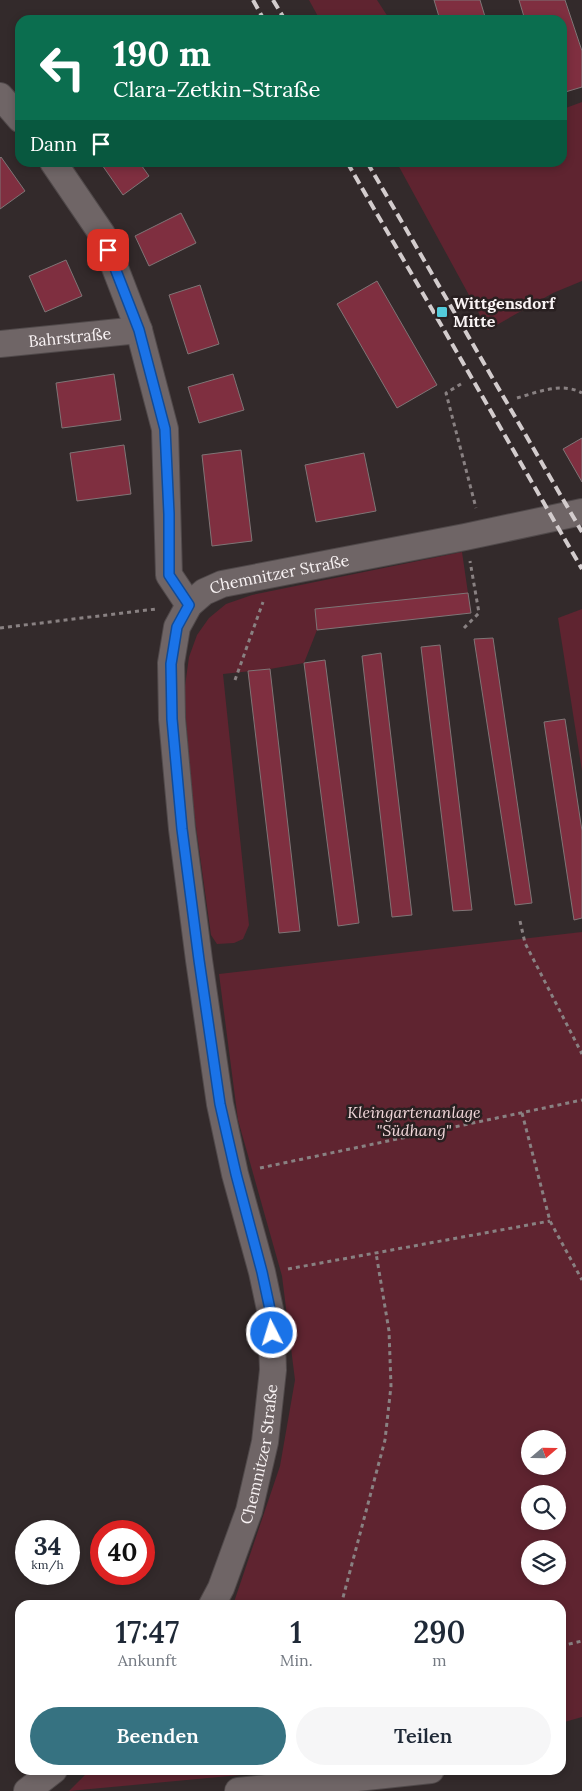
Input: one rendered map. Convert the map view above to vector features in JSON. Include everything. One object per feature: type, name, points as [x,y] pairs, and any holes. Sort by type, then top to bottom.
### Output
[{"type":"street","points":[[0,96],[15,113]]},
{"type":"street","points":[[56,167],[102,234],[139,330],[165,429],[169,514],[169,575],[189,605]]},
{"type":"street","name":"Bahrstraße","points":[[0,344],[139,330]]},
{"type":"street","name":"Chemnitzer Straße","points":[[215,1600],[221,1588],[249,1511],[265,1442],[273,1370],[271,1314],[220,1104],[199,960],[182,829],[172,719],[171,664],[177,627],[189,605],[204,592],[222,584],[582,512]]},
{"type":"street","points":[[27,1791],[48,1775]]},
{"type":"street","points":[[238,1791],[386,1775]]},
{"type":"path","points":[[461,384],[446,392],[474,535],[479,613],[464,628]]},
{"type":"path","points":[[517,398],[546,389],[574,388],[582,393]]},
{"type":"path","points":[[235,680],[265,596],[262,576]]},
{"type":"path","points":[[0,628],[189,605]]},
{"type":"path","points":[[520,921],[525,943],[582,1054]]},
{"type":"path","points":[[236,1174],[582,1100]]},
{"type":"path","points":[[522,1113],[550,1221],[582,1280]]},
{"type":"path","points":[[262,1272],[550,1221]]},
{"type":"path","points":[[342,1600],[385,1440],[391,1386],[389,1331],[376,1253]]},
{"type":"path","points":[[566,1645],[582,1641]]},
{"type":"green space","points":[[309,0],[377,0],[387,15],[317,15]]},
{"type":"green space","points":[[582,102],[582,281],[553,293],[488,330],[399,167],[567,167],[567,108]]},
{"type":"green space","points":[[462,552],[468,593],[315,609],[317,630],[304,663],[223,674],[249,925],[243,939],[234,943],[217,944],[211,935],[192,798],[184,693],[189,657],[197,635],[209,618],[226,604],[252,595]]},
{"type":"green space","points":[[582,609],[582,771],[558,618]]},
{"type":"green space","name":"Kleingartenanlage \"Südhang\"","points":[[582,932],[582,1717],[566,1722],[566,1600],[235,1600],[280,1466],[295,1380],[282,1276],[238,1120],[219,974]]},
{"type":"green space","points":[[85,1775],[240,1775],[69,1791]]},
{"type":"building","points":[[434,0],[480,0],[484,15],[438,15]]},
{"type":"building","points":[[519,0],[565,0],[582,51],[582,87],[567,92],[567,15],[524,15]]},
{"type":"building","points":[[0,158],[25,191],[0,209]]},
{"type":"building","points":[[103,167],[143,167],[149,176],[123,195]]},
{"type":"building","points":[[181,213],[196,243],[149,266],[135,236]]},
{"type":"building","points":[[66,260],[82,296],[45,312],[29,276]]},
{"type":"building","points":[[377,281],[437,385],[397,408],[337,304]]},
{"type":"building","points":[[200,285],[219,344],[188,354],[169,295]]},
{"type":"building","points":[[114,374],[121,420],[62,428],[56,383]]},
{"type":"building","points":[[233,374],[244,410],[199,423],[188,387]]},
{"type":"building","points":[[582,438],[582,482],[563,449]]},
{"type":"building","points":[[124,445],[131,494],[77,501],[70,453]]},
{"type":"building","points":[[241,450],[252,541],[212,546],[202,455]]},
{"type":"building","points":[[364,453],[376,511],[316,522],[305,465]]},
{"type":"building","points":[[468,593],[471,613],[317,630],[315,609]]},
{"type":"building","points":[[493,638],[532,903],[515,905],[474,639]]},
{"type":"building","points":[[440,645],[472,910],[453,911],[421,647]]},
{"type":"building","points":[[381,653],[412,915],[392,917],[362,656]]},
{"type":"building","points":[[325,660],[359,923],[338,926],[304,663]]},
{"type":"building","points":[[270,669],[300,931],[279,933],[248,671]]},
{"type":"building","points":[[565,719],[582,831],[582,918],[574,920],[544,722]]},
{"type":"railway","points":[[253,0],[261,15]]},
{"type":"railway","points":[[273,0],[282,15]]},
{"type":"railway","points":[[350,167],[582,569]]},
{"type":"railway","points":[[370,167],[582,532]]},
{"type":"place","name":"Wittgensdorf Mitte","points":[[442,312]]},
{"type":"route","points":[[108,250],[139,330],[165,429],[169,514],[169,575],[189,605],[177,627],[171,664],[172,719],[182,829],[220,1104],[262,1272],[271,1314],[272,1333]]}]
